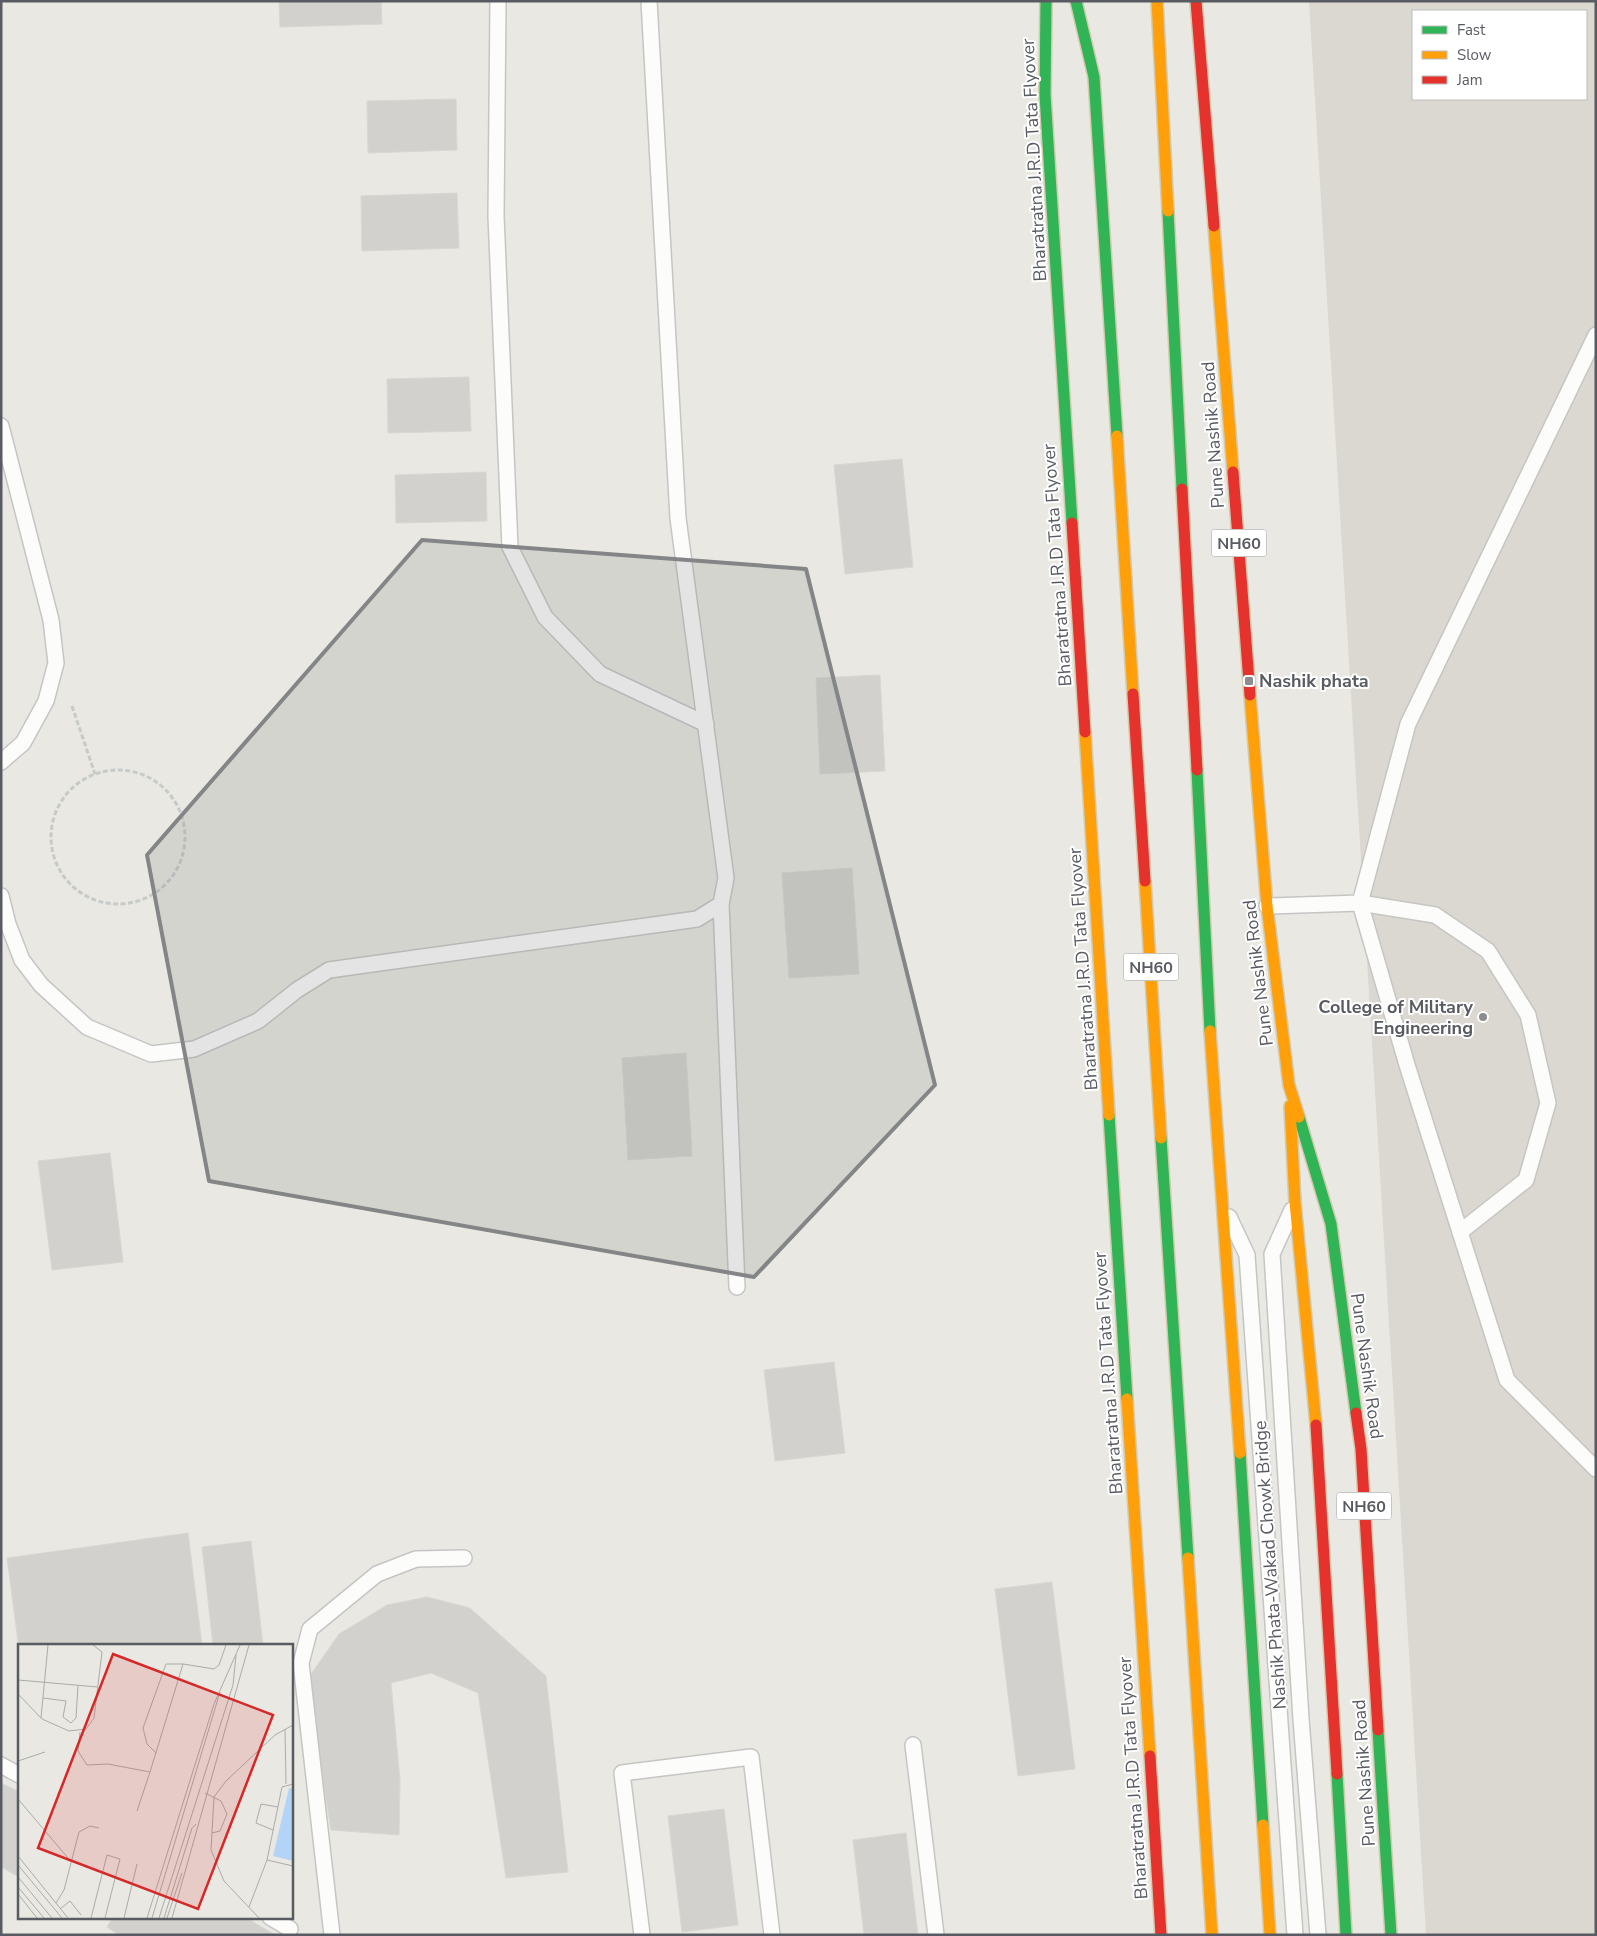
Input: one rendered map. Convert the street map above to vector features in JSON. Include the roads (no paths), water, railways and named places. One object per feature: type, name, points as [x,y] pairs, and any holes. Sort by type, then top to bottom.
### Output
[{"type":"main road","name":"Bharatratna J.R.D Tata Flyover","points":[[1046,1],[1045,95],[1161,1935]]},
{"type":"main road","name":"NH60","points":[[1076,1],[1094,76],[1212,1935]]},
{"type":"main road","points":[[1157,1],[1213,1090],[1237,1410],[1270,1935]]},
{"type":"main road","name":"Pune Nashik Road","points":[[1196,1],[1267,906],[1289,1085],[1331,1224],[1361,1449],[1391,1935]]},
{"type":"main road","points":[[1289,1085],[1295,1202],[1315,1405],[1346,1935]]},
{"type":"lane","points":[[498,1],[496,216],[510,547],[545,617],[600,674],[706,724]]},
{"type":"lane","points":[[649,1],[678,518],[726,878],[721,904],[737,1287]]},
{"type":"lane","points":[[1596,335],[1408,724],[1360,903],[1407,1065],[1507,1380],[1596,1469]]},
{"type":"lane","points":[[1,426],[51,620],[56,663],[46,701],[23,743],[1,762]]},
{"type":"lane","points":[[1,896],[8,924],[22,960],[41,985],[87,1027],[151,1054],[194,1049],[258,1020],[329,970],[697,919],[721,904]]},
{"type":"lane","points":[[1267,906],[1360,903],[1435,915],[1488,951],[1528,1015],[1548,1103],[1526,1180],[1460,1232]]},
{"type":"lane","name":"Nashik Phata-Wakad Chowk Bridge","points":[[1221,1200],[1247,1255],[1295,1935]]},
{"type":"lane","name":"Nashik Phata-Wakad Chowk Bridge","points":[[1295,1202],[1272,1254],[1301,1719],[1318,1935]]},
{"type":"lane","points":[[332,1935],[301,1663],[310,1629],[377,1574],[416,1559],[464,1558]]},
{"type":"lane","points":[[913,1745],[936,1935]]},
{"type":"lane","points":[[642,1935],[622,1773],[751,1757],[772,1935]]},
{"type":"lane","points":[[1,1765],[18,1774]]},
{"type":"lane","points":[[272,1918],[290,1929]]},
{"type":"place","name":"Nashik phata","points":[[1249,681]]},
{"type":"place","name":"College of Military Engineering","points":[[1483,1017]]}]
